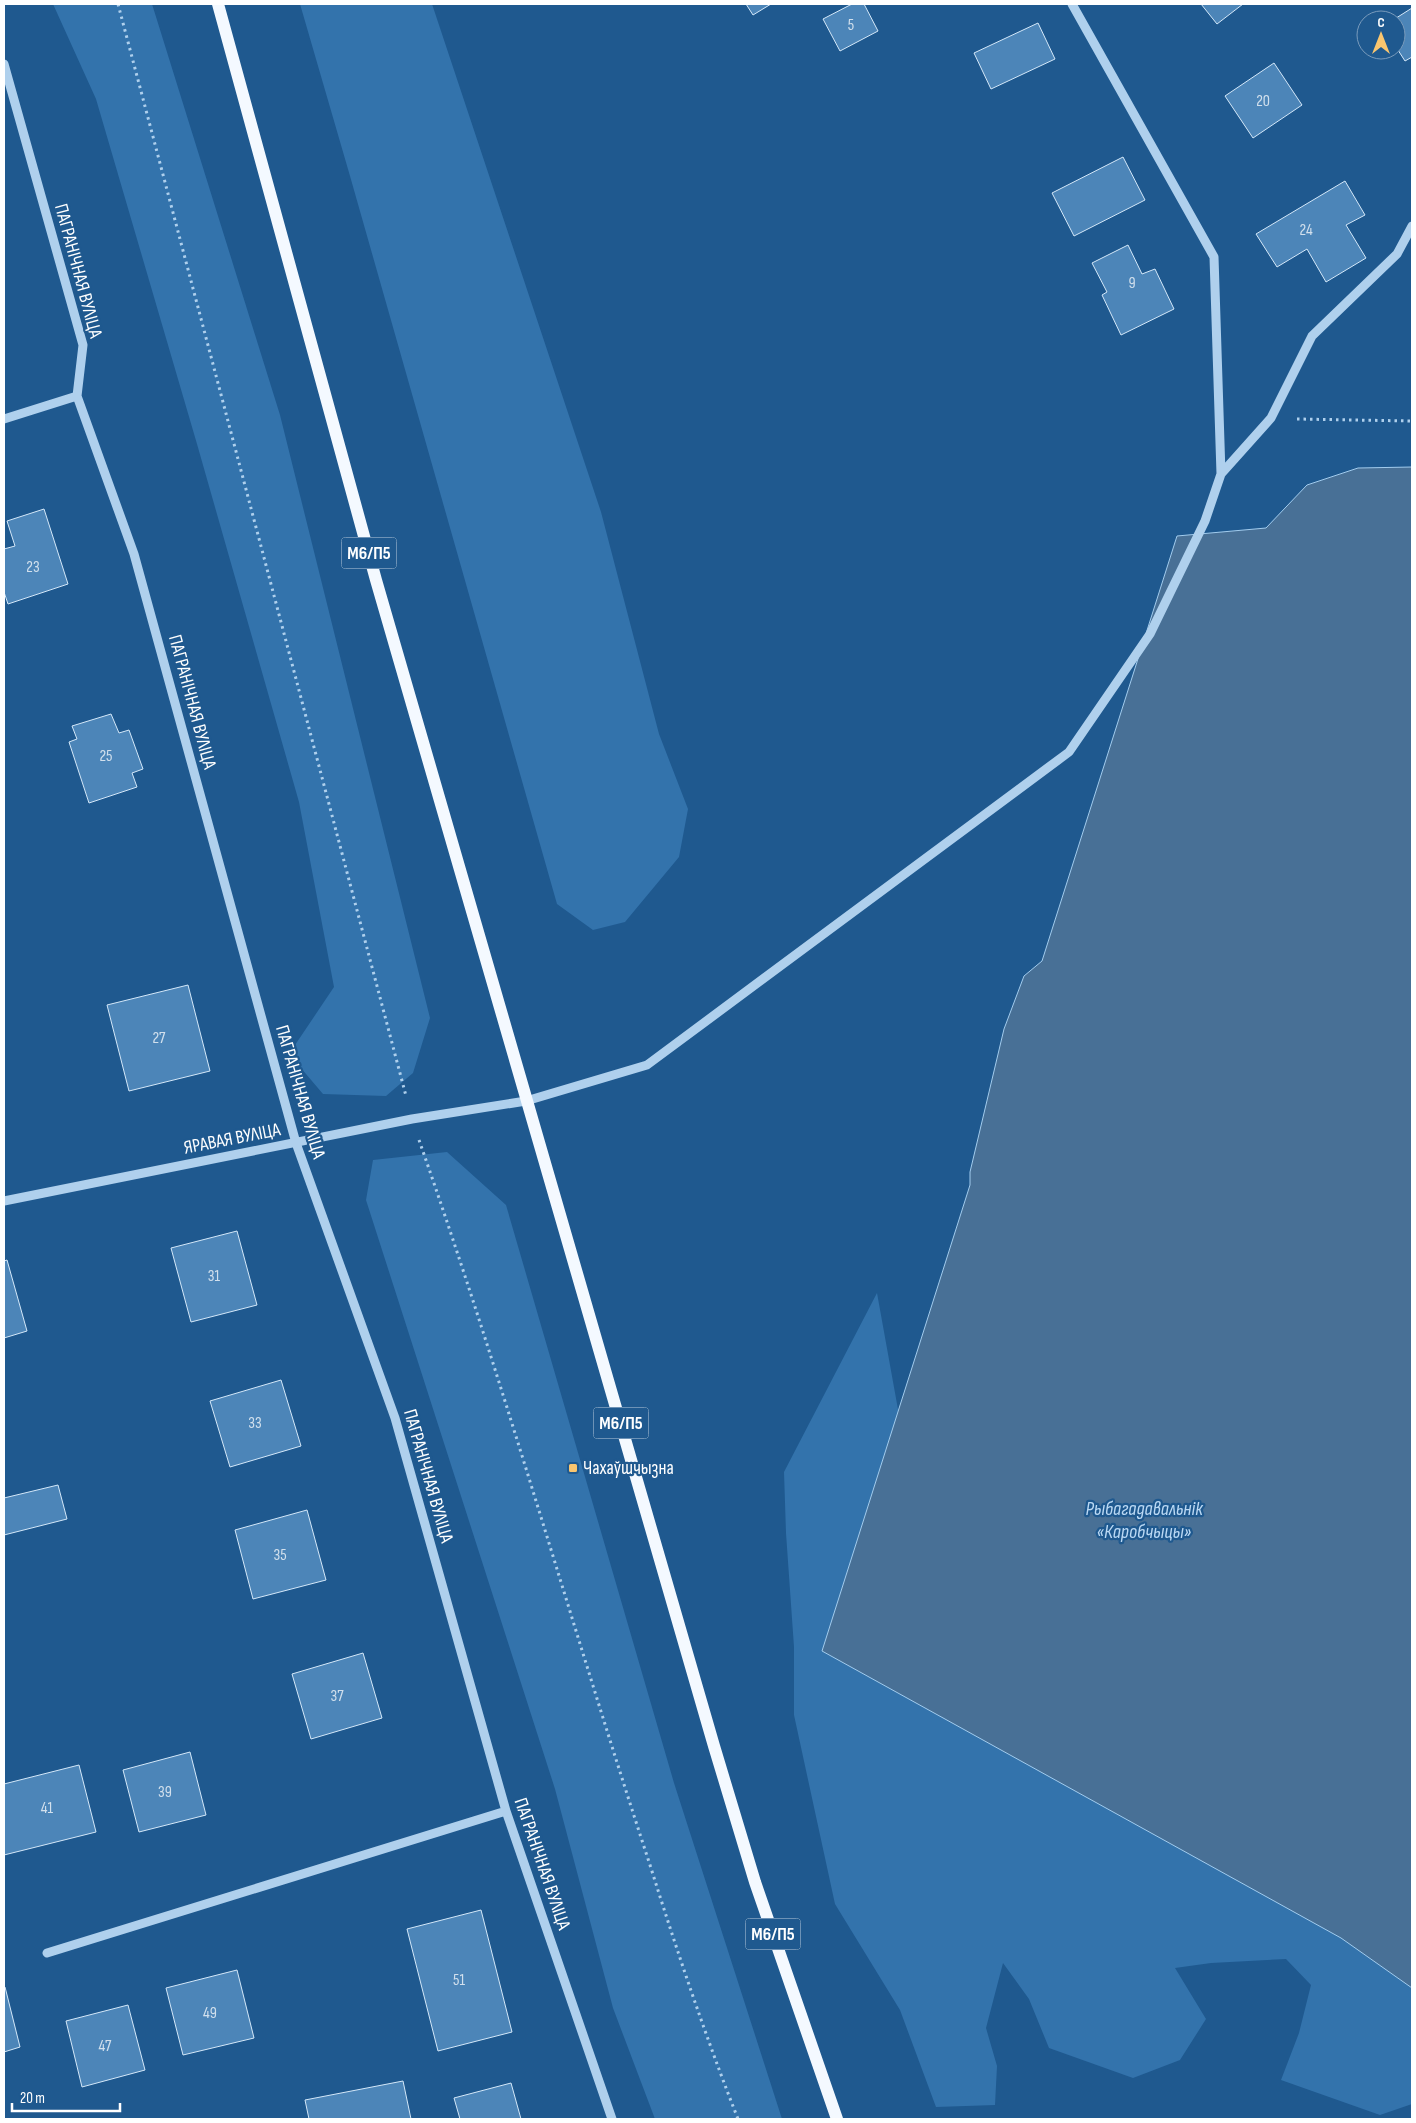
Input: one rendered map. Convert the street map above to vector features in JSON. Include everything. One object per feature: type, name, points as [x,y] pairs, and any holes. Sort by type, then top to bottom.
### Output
[{"type":"main road","name":"М6/П5","points":[[218,4],[357,514],[526,1101],[755,1882],[837,2119]]},
{"type":"street","points":[[1072,4],[1214,257],[1221,474]]},
{"type":"street","name":"ПАГРАНІЧНАЯ ВУЛІЦА","points":[[4,64],[83,345],[76,396],[134,554],[296,1143],[395,1418],[506,1811],[612,2119]]},
{"type":"street","points":[[1221,474],[1271,418],[1312,336],[1397,254],[1412,226]]},
{"type":"street","points":[[4,419],[76,396]]},
{"type":"street","name":"ЯРАВАЯ ВУЛІЦА","points":[[4,1201],[412,1119],[526,1101],[647,1065],[1069,752],[1150,634],[1205,521],[1221,474]]},
{"type":"street","points":[[47,1953],[506,1811]]},
{"type":"path","points":[[118,4],[412,1119],[458,1252],[615,1760],[705,2034],[738,2119]]},
{"type":"path","points":[[1271,418],[1412,421]]},
{"type":"shaded area","points":[[53,4],[152,4],[280,415],[430,1018],[413,1073],[386,1096],[323,1094],[289,1054],[334,987],[299,802],[96,99]]},
{"type":"shaded area","points":[[300,4],[432,4],[601,512],[659,734],[688,809],[679,857],[625,922],[593,930],[557,904]]},
{"type":"shaded area","points":[[447,1152],[506,1205],[674,1783],[782,2119],[655,2119],[613,2008],[555,1789],[366,1200],[373,1160]]},
{"type":"shaded area","points":[[877,1293],[910,1476],[1412,1864],[1412,2104],[1380,2115],[1281,2080],[1299,2033],[1311,1985],[1286,1959],[1211,1963],[1175,1968],[1206,2019],[1180,2060],[1133,2078],[1049,2048],[1029,1999],[1003,1963],[986,2028],[997,2066],[995,2105],[936,2107],[900,2010],[835,1904],[794,1715],[794,1647],[784,1472]]},
{"type":"water","name":"Рыбагадавальнік «Каробчыцы»","points":[[1412,467],[1412,1988],[1341,1938],[822,1651],[970,1185],[970,1172],[1004,1029],[1024,976],[1042,961],[1177,536],[1266,528],[1307,485],[1358,468]]},
{"type":"building","points":[[746,4],[771,4],[753,15]]},
{"type":"building","points":[[852,4],[864,4],[878,31],[840,51],[823,19]]},
{"type":"building","points":[[1201,4],[1243,4],[1217,24]]},
{"type":"building","points":[[1412,8],[1412,57],[1405,61],[1406,60],[1406,12]]},
{"type":"building","points":[[1038,23],[1055,59],[991,89],[974,53]]},
{"type":"building","points":[[1274,63],[1302,105],[1253,138],[1225,96]]},
{"type":"building","points":[[1123,157],[1145,200],[1074,236],[1052,193]]},
{"type":"building","points":[[1345,181],[1365,215],[1346,225],[1366,258],[1326,282],[1307,249],[1277,267],[1256,234]]},
{"type":"building","points":[[1128,245],[1142,274],[1155,269],[1174,309],[1121,335],[1102,295],[1107,292],[1092,263]]},
{"type":"building","points":[[44,509],[68,584],[8,604],[4,592],[4,549],[15,546],[7,521]]},
{"type":"building","points":[[111,714],[119,733],[129,730],[143,769],[132,773],[137,787],[89,803],[69,742],[77,739],[72,726]]},
{"type":"building","points":[[188,985],[210,1071],[129,1091],[107,1005]]},
{"type":"building","points":[[237,1231],[257,1305],[191,1322],[171,1248]]},
{"type":"building","points":[[7,1260],[27,1331],[4,1338],[4,1261]]},
{"type":"building","points":[[281,1380],[301,1446],[230,1467],[210,1401]]},
{"type":"building","points":[[58,1485],[67,1519],[4,1535],[4,1498]]},
{"type":"building","points":[[307,1510],[326,1580],[253,1599],[235,1530]]},
{"type":"building","points":[[363,1653],[382,1718],[311,1739],[292,1674]]},
{"type":"building","points":[[190,1752],[206,1815],[139,1832],[123,1770]]},
{"type":"building","points":[[79,1765],[96,1832],[4,1855],[4,1784]]},
{"type":"building","points":[[481,1910],[512,2032],[438,2051],[407,1929]]},
{"type":"building","points":[[237,1970],[254,2038],[183,2055],[166,1988]]},
{"type":"building","points":[[4,1988],[20,2047],[4,2052]]},
{"type":"building","points":[[128,2005],[145,2070],[82,2087],[66,2021]]},
{"type":"building","points":[[403,2081],[411,2119],[309,2119],[305,2100]]},
{"type":"building","points":[[511,2083],[521,2119],[460,2119],[454,2098]]},
{"type":"place","name":"Чахаўшчызна","points":[[573,1468]]}]
